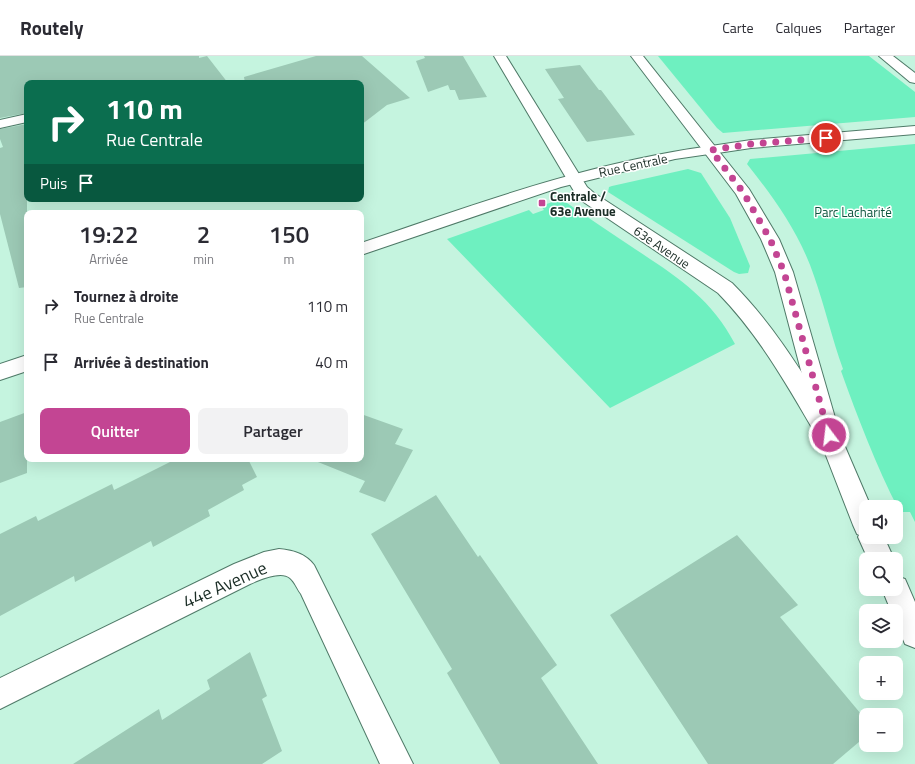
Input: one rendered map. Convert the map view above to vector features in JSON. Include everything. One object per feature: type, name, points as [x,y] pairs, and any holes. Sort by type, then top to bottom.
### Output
[{"type":"street","name":"63e Avenue","points":[[500,56],[573,178],[588,197],[725,288],[743,304],[763,329],[829,435]]},
{"type":"street","points":[[637,56],[743,192],[770,239],[784,272],[829,435],[859,508]]},
{"type":"street","points":[[885,56],[915,79]]},
{"type":"street","points":[[0,124],[24,119]]},
{"type":"street","name":"Rue Centrale","points":[[364,247],[536,188],[675,155],[751,144],[915,130]]},
{"type":"street","points":[[0,372],[24,364]]},
{"type":"street","name":"44e Avenue","points":[[0,694],[243,573],[266,564],[286,562],[300,569],[310,586],[397,764]]},
{"type":"street","points":[[897,596],[915,634]]},
{"type":"green space","points":[[658,56],[869,56],[915,92],[915,117],[723,133],[717,128]]},
{"type":"green space","name":"Parc Lacharité","points":[[915,144],[915,522],[910,512],[903,512],[903,500],[894,500],[868,442],[841,371],[843,369],[808,261],[794,231],[767,190],[747,164],[750,159]]},
{"type":"green space","points":[[688,169],[701,173],[730,218],[750,266],[748,273],[739,274],[734,272],[608,192],[609,187],[612,186]]},
{"type":"green space","points":[[558,200],[567,203],[665,269],[691,289],[715,314],[735,344],[610,408],[447,239],[529,210],[533,214],[544,210],[541,206]]},
{"type":"building","points":[[0,56],[199,56],[199,58],[207,56],[226,80],[24,80],[24,114],[0,118]]},
{"type":"building","points":[[316,56],[362,56],[410,98],[387,105],[364,123],[364,80],[244,80],[244,77]]},
{"type":"building","points":[[424,56],[463,56],[487,97],[459,100],[455,90],[450,90],[448,85],[428,92],[416,61],[425,58]]},
{"type":"building","points":[[580,65],[635,135],[587,142],[558,99],[564,98],[545,69]]},
{"type":"building","points":[[24,125],[24,202],[27,202],[27,210],[24,210],[24,287],[19,288],[0,214],[0,148],[3,147],[0,139],[0,129]]},
{"type":"building","points":[[24,413],[24,462],[27,462],[27,473],[0,483],[0,422]]},
{"type":"building","points":[[364,415],[403,429],[395,444],[413,450],[385,502],[359,492],[365,481],[318,462],[364,462]]},
{"type":"building","points":[[170,462],[250,462],[257,477],[242,485],[244,490],[208,510],[210,516],[153,547],[151,541],[75,582],[74,576],[0,616],[0,534],[36,516],[38,521],[112,484],[114,490]]},
{"type":"building","points":[[436,495],[478,557],[480,555],[557,665],[541,678],[598,764],[500,764],[447,673],[452,669],[371,534]]},
{"type":"building","points":[[737,535],[798,605],[780,617],[859,712],[859,742],[833,764],[708,764],[610,615]]},
{"type":"building","points":[[250,652],[267,696],[262,699],[282,751],[262,764],[73,764],[159,709],[162,720],[210,689],[207,680]]},
{"type":"place","name":"Centrale / 63e Avenue","points":[[542,203]]},
{"type":"route","points":[[826,138],[751,144],[711,150],[743,192],[759,217],[784,272],[829,435]]}]
